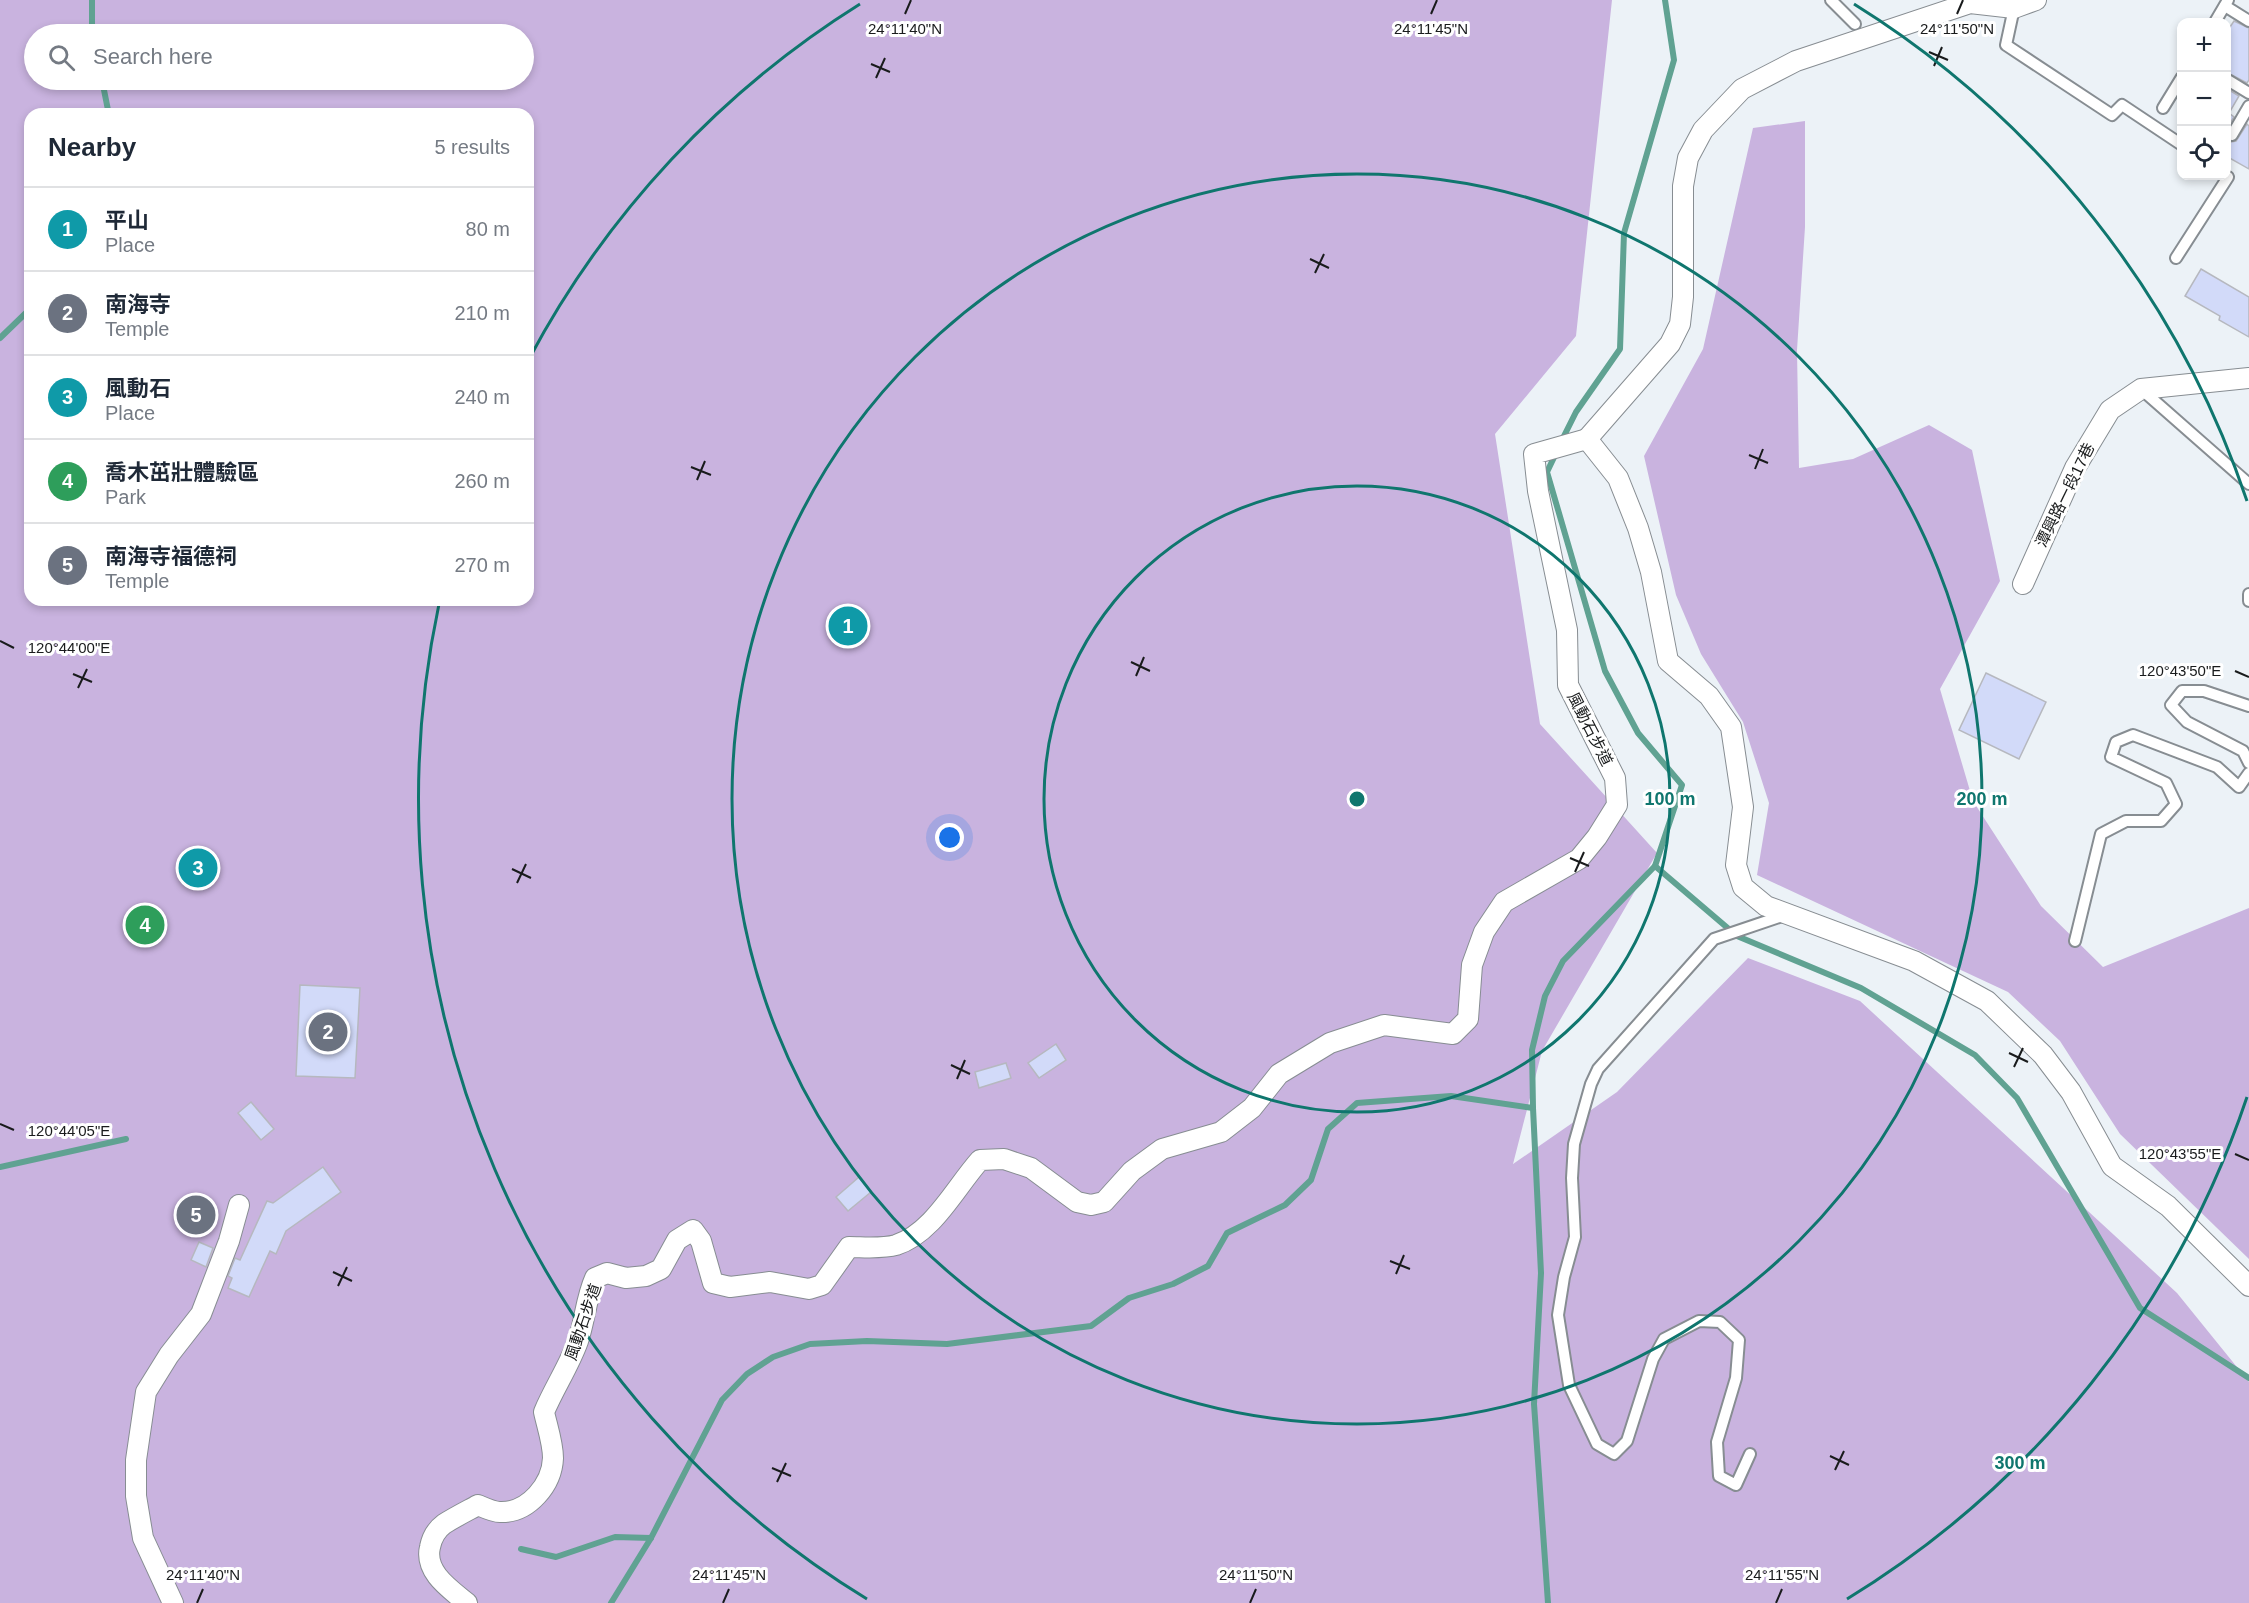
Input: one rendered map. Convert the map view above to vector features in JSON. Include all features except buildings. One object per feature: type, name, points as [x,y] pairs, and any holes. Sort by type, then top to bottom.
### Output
[{"type":"street","points":[[2036,0],[2014,8],[1970,3],[1796,61],[1742,89],[1703,130],[1688,158],[1683,186],[1683,297],[1680,324],[1670,344],[1587,439],[1618,478],[1638,528],[1651,572],[1668,661],[1709,696],[1731,727],[1743,807],[1736,865],[1743,887],[1766,906],[1914,960],[1987,1001],[2043,1055],[2070,1092],[2112,1166],[2168,1206],[2249,1286]]},
{"type":"street","name":"潭興路一段17巷","points":[[2023,584],[2075,468],[2110,410],[2141,389],[2249,378]]},
{"type":"street","name":"風動石步道","points":[[467,1603],[441,1581],[432,1569],[428,1556],[432,1536],[443,1525],[478,1505],[499,1512],[515,1510],[540,1492],[549,1479],[553,1456],[544,1412],[564,1375],[578,1340],[589,1291],[595,1278],[607,1273],[626,1278],[646,1276],[661,1269],[677,1240],[693,1230],[701,1241],[713,1283],[730,1287],[770,1282],[809,1289],[822,1285],[849,1247],[894,1245],[908,1239],[939,1214],[980,1160],[1004,1159],[1031,1168],[1077,1202],[1091,1206],[1104,1202],[1132,1171],[1162,1149],[1221,1132],[1252,1108],[1279,1074],[1330,1043],[1384,1025],[1453,1034],[1468,1019],[1472,965],[1484,932],[1504,902],[1579,859],[1597,837],[1617,805],[1615,778],[1568,685],[1567,630],[1538,491],[1534,454],[1587,439]]},
{"type":"street","points":[[173,1603],[143,1538],[136,1496],[136,1460],[146,1392],[169,1355],[201,1314],[229,1241],[239,1205]]},
{"type":"lane","points":[[1832,0],[1855,24]]},
{"type":"lane","points":[[2218,18],[2227,3],[2249,21]]},
{"type":"lane","points":[[2014,8],[2006,45],[2112,115],[2122,105],[2177,142]]},
{"type":"lane","points":[[2231,82],[2249,93]]},
{"type":"lane","points":[[2163,108],[2177,84]]},
{"type":"lane","points":[[2232,135],[2249,106]]},
{"type":"lane","points":[[2176,258],[2226,180]]},
{"type":"lane","points":[[2141,389],[2249,484]]},
{"type":"lane","points":[[2249,594],[2249,602]]},
{"type":"lane","points":[[2249,706],[2204,691],[2182,691],[2171,705],[2187,722],[2243,751],[2249,763]]},
{"type":"lane","points":[[2076,941],[2101,834],[2126,821],[2161,820],[2176,804],[2166,783],[2111,757],[2116,741],[2133,735],[2217,767],[2239,788],[2249,773]]},
{"type":"lane","points":[[1750,1454],[1736,1485],[1719,1476],[1717,1442],[1736,1378],[1739,1340],[1720,1322],[1699,1321],[1664,1339],[1653,1359],[1627,1441],[1614,1454],[1597,1444],[1569,1385],[1558,1315],[1564,1277],[1575,1237],[1572,1178],[1574,1144],[1591,1084],[1598,1069],[1714,939],[1789,914]]},
{"type":"shaded area","points":[[0,0],[1612,0],[1576,336],[1495,434],[1540,724],[1657,853],[1542,1051],[1513,1164],[1617,1092],[1748,958],[1860,1001],[2177,1293],[2249,1382],[2249,1603],[0,1603]]},
{"type":"shaded area","points":[[1805,121],[1805,227],[1797,350],[1799,468],[1853,459],[1929,425],[1972,450],[2000,581],[1940,689],[1973,801],[2041,906],[2103,967],[2249,908],[2249,1259],[2120,1134],[2060,1041],[2008,992],[1757,875],[1769,803],[1743,722],[1701,654],[1676,595],[1644,456],[1703,349],[1753,128]]},
{"type":"waterway","points":[[92,0],[92,24]]},
{"type":"waterway","points":[[1561,442],[1576,412],[1620,349],[1624,233],[1674,60],[1665,0]]},
{"type":"waterway","points":[[104,90],[108,108]]},
{"type":"waterway","points":[[0,338],[24,315]]},
{"type":"waterway","points":[[1548,1603],[1534,1404],[1541,1273],[1532,1050],[1545,996],[1563,961],[1655,866],[1682,785],[1638,733],[1605,671],[1547,472],[1557,451]]},
{"type":"waterway","points":[[1655,866],[1737,936],[1861,988],[1975,1055],[2017,1098],[2140,1308],[2249,1378]]},
{"type":"waterway","points":[[611,1603],[651,1538],[722,1400],[747,1374],[773,1357],[810,1344],[867,1341],[947,1344],[1091,1326],[1129,1298],[1173,1284],[1208,1266],[1227,1233],[1285,1205],[1311,1180],[1328,1129],[1357,1103],[1451,1096],[1533,1108]]},
{"type":"waterway","points":[[0,1167],[126,1139]]},
{"type":"waterway","points":[[521,1549],[556,1557],[615,1537],[651,1538]]},
{"type":"place","name":"平山","points":[[848,626]]},
{"type":"place","name":"風動石","points":[[198,868]]},
{"type":"place","name":"喬木茁壯體驗區","points":[[145,925]]},
{"type":"place","name":"南海寺","points":[[328,1032]]},
{"type":"place","name":"南海寺福德祠","points":[[196,1215]]}]
